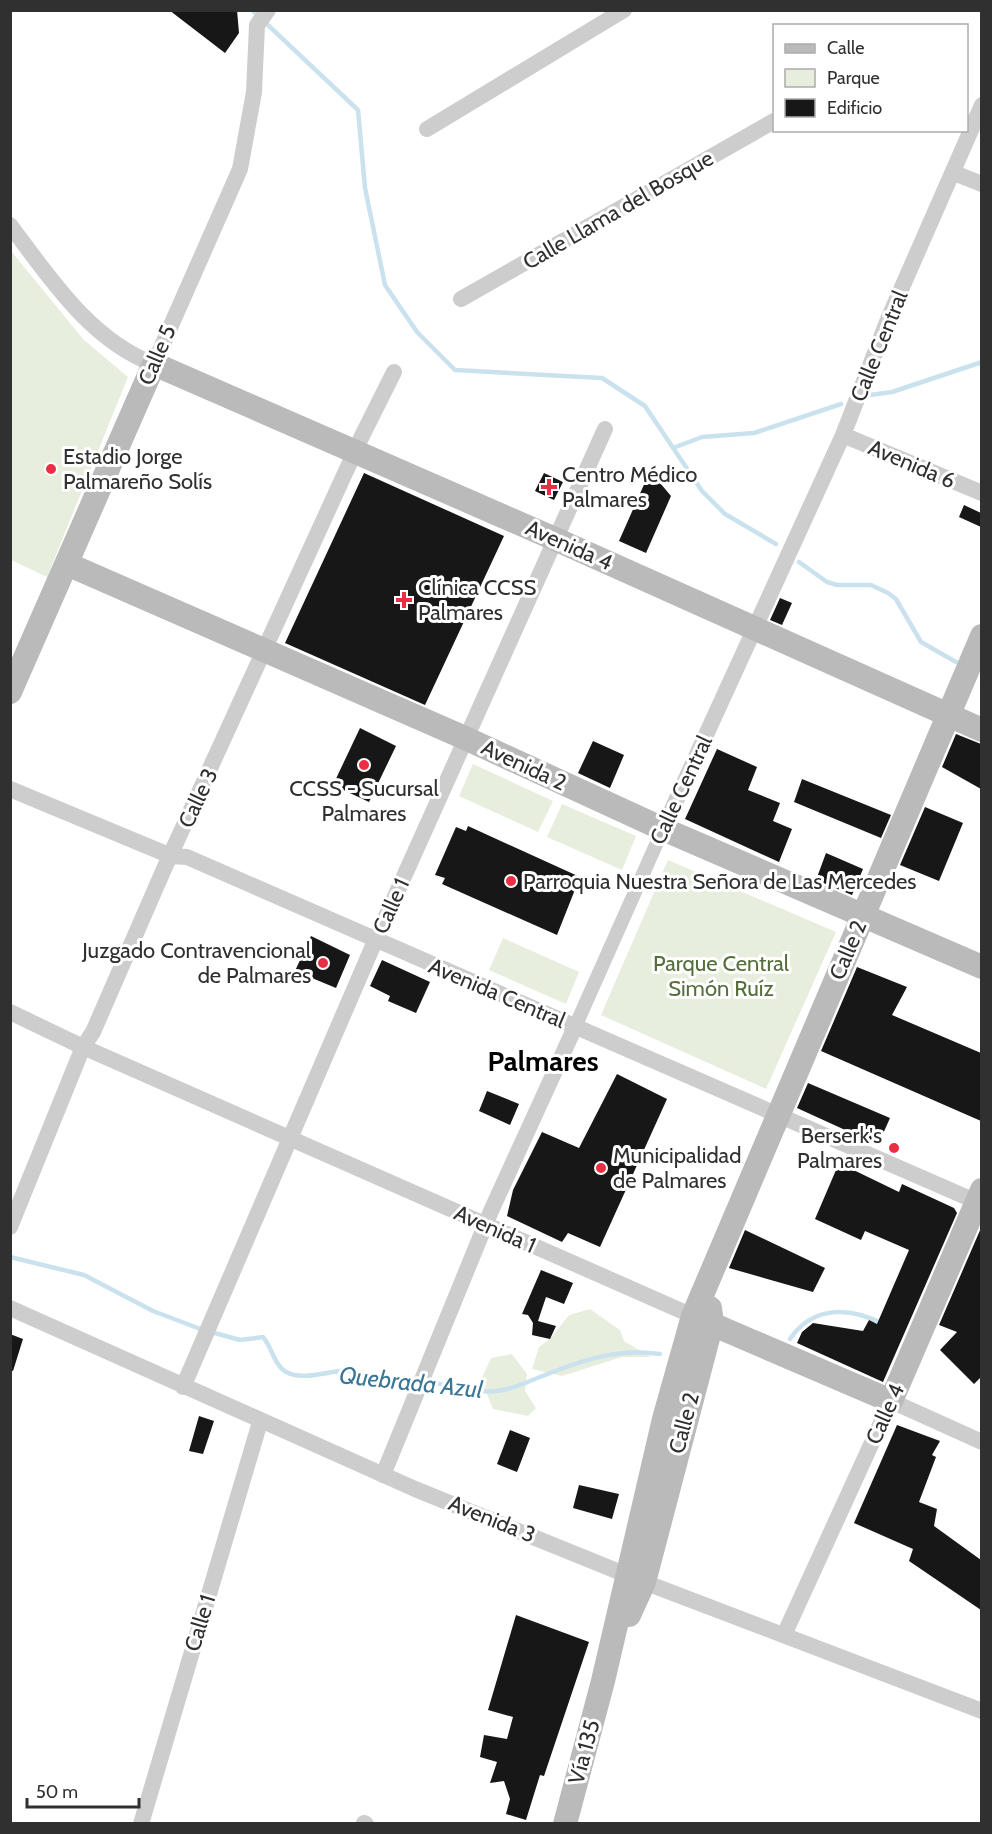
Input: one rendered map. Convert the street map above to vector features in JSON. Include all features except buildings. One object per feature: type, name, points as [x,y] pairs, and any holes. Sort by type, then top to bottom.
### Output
[{"type":"main road","name":"Avenida 4","points":[[154,364],[555,539],[981,730]]},
{"type":"main road","name":"Calle 5","points":[[10,692],[154,364]]},
{"type":"main road","name":"Avenida 2","points":[[67,564],[465,738],[663,829],[981,967]]},
{"type":"main road","name":"Calle 2","points":[[636,1578],[678,1366],[702,1320],[714,1263],[981,636]]},
{"type":"main road","name":"Calle 4","points":[[891,1401],[980,1199]]},
{"type":"main road","name":"Avenida 1","points":[[702,1320],[891,1401]]},
{"type":"main road","name":"Vía 135","points":[[565,1824],[603,1681],[636,1578]]},
{"type":"street","name":"Calle 5","points":[[154,364],[240,169],[254,92],[257,25],[268,10]]},
{"type":"street","points":[[427,129],[624,10]]},
{"type":"street","name":"Calle Central","points":[[383,1475],[486,1224],[755,629],[759,614],[843,435],[889,317],[954,173],[981,106]]},
{"type":"street","name":"Calle Llama del Bosque","points":[[462,299],[773,122]]},
{"type":"street","points":[[954,173],[981,184]]},
{"type":"street","points":[[10,225],[44,271],[101,333],[122,350],[154,364]]},
{"type":"street","name":"Calle 3","points":[[10,1227],[83,1047],[93,1032],[355,452],[394,372]]},
{"type":"street","name":"Calle 1","points":[[183,1387],[375,941],[605,429]]},
{"type":"street","name":"Avenida 6","points":[[843,435],[981,493]]},
{"type":"street","name":"Avenida Central","points":[[10,789],[171,856],[187,857],[778,1116],[980,1199]]},
{"type":"street","name":"Avenida 1","points":[[10,1012],[83,1047],[702,1320]]},
{"type":"street","name":"Avenida 3","points":[[10,1308],[260,1422],[383,1475],[636,1578],[981,1711]]},
{"type":"street","name":"Avenida 1","points":[[891,1401],[981,1442]]},
{"type":"street","name":"Calle 4","points":[[784,1635],[891,1401]]},
{"type":"street","name":"Calle 1","points":[[141,1824],[260,1422]]},
{"type":"green space","name":"Estadio Jorge Palmareño Solís","points":[[11,251],[84,340],[128,377],[47,577],[11,560]]},
{"type":"green space","points":[[473,764],[553,801],[538,832],[459,796]]},
{"type":"green space","points":[[562,804],[636,836],[622,870],[547,837]]},
{"type":"green space","name":"Parque Central Simón Ruíz","points":[[668,860],[836,932],[766,1089],[601,1015]]},
{"type":"green space","points":[[503,938],[579,972],[566,1004],[489,970]]},
{"type":"green space","points":[[590,1309],[620,1330],[624,1341],[651,1357],[622,1357],[562,1376],[532,1369],[539,1347],[550,1339],[569,1315]]},
{"type":"green space","points":[[512,1354],[527,1374],[525,1391],[536,1408],[528,1416],[493,1409],[481,1380],[491,1358]]},
{"type":"waterway","points":[[252,10],[358,110],[365,188],[385,285],[417,332],[455,370],[602,378],[645,406],[702,491],[725,514],[776,544]]},
{"type":"waterway","points":[[870,395],[892,392],[982,362]]},
{"type":"waterway","points":[[673,448],[702,437],[754,433],[841,404]]},
{"type":"waterway","points":[[799,562],[827,582],[837,585],[871,585],[888,593],[896,599],[921,642],[956,662]]},
{"type":"waterway","name":"Quebrada Azul","points":[[10,1257],[84,1275],[153,1311],[203,1330]]},
{"type":"waterway","name":"Quebrada Azul","points":[[790,1339],[810,1320],[833,1312],[858,1314],[883,1324]]},
{"type":"waterway","name":"Quebrada Azul","points":[[211,1332],[240,1340],[263,1337],[282,1369],[293,1375],[309,1376],[351,1371],[399,1383],[416,1384]]},
{"type":"waterway","name":"Quebrada Azul","points":[[424,1383],[479,1391],[497,1391],[601,1357],[630,1353],[660,1354]]},
{"type":"place","name":"Estadio Jorge Palmareño Solís","points":[[51,469]]},
{"type":"place","name":"Centro Médico Palmares","points":[[549,487]]},
{"type":"place","name":"Clínica CCSS Palmares","points":[[404,600]]},
{"type":"place","name":"CCSS - Sucursal Palmares","points":[[364,765]]},
{"type":"place","name":"Parroquia Nuestra Señora de Las Mercedes","points":[[511,881]]},
{"type":"place","name":"Juzgado Contravencional de Palmares","points":[[323,963]]},
{"type":"place","name":"Berserk's Palmares","points":[[894,1148]]},
{"type":"place","name":"Municipalidad de Palmares","points":[[601,1168]]},
{"type":"district","name":"Palmares","points":[[543,1061]]}]
